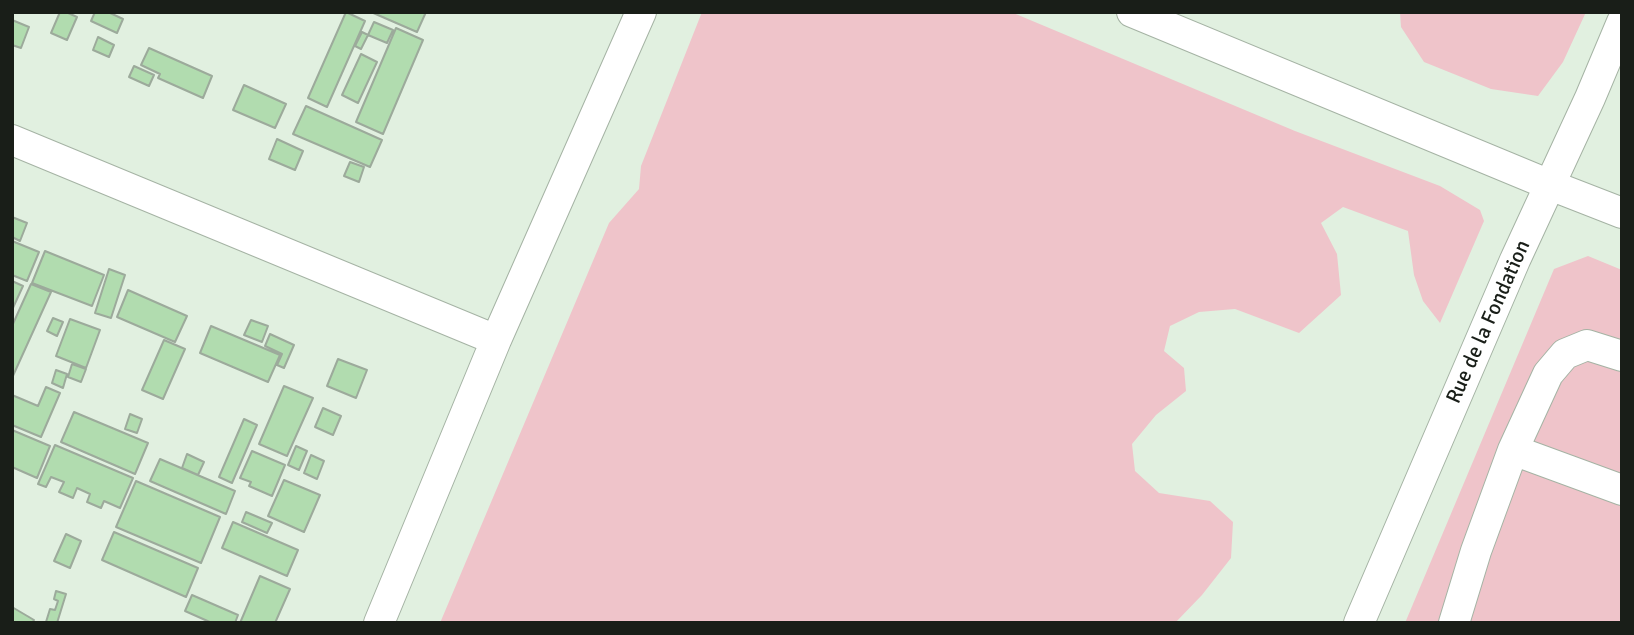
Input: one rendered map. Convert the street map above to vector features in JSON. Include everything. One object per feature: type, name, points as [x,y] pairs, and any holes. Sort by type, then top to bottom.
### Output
[{"type":"street","points":[[379,623],[496,340],[641,12]]},
{"type":"street","points":[[1132,12],[1622,213]]},
{"type":"street","name":"Rue de la Fondation","points":[[1359,623],[1515,260],[1622,22]]},
{"type":"street","points":[[12,140],[496,340]]},
{"type":"street","points":[[1454,623],[1476,551],[1513,450],[1548,374],[1565,354],[1587,345],[1622,356]]},
{"type":"street","points":[[1513,450],[1622,490]]},
{"type":"shaded area","points":[[702,12],[1011,12],[1295,131],[1440,186],[1480,210],[1484,221],[1440,323],[1423,301],[1414,275],[1408,231],[1343,207],[1321,223],[1337,254],[1341,295],[1299,333],[1235,309],[1199,312],[1170,326],[1164,351],[1184,368],[1186,391],[1156,415],[1132,444],[1135,471],[1159,493],[1210,501],[1233,522],[1231,558],[1202,595],[1175,623],[440,623],[609,223],[639,189],[641,166]]},
{"type":"shaded area","points":[[1400,12],[1586,12],[1563,62],[1538,96],[1491,89],[1424,62],[1401,27]]},
{"type":"shaded area","points":[[1588,256],[1622,270],[1622,623],[1405,623],[1554,269]]},
{"type":"building","points":[[60,12],[77,17],[67,40],[51,33]]},
{"type":"building","points":[[95,12],[108,12],[123,19],[117,33],[91,21]]},
{"type":"building","points":[[346,12],[365,21],[327,107],[308,98]]},
{"type":"building","points":[[371,12],[426,12],[417,32]]},
{"type":"building","points":[[12,20],[29,27],[21,48],[12,45]]},
{"type":"building","points":[[374,22],[393,30],[387,43],[368,35]]},
{"type":"building","points":[[396,28],[423,40],[383,134],[356,122]]},
{"type":"building","points":[[362,32],[368,35],[361,49],[355,46]]},
{"type":"building","points":[[98,37],[114,45],[109,57],[93,50]]},
{"type":"building","points":[[149,48],[212,76],[203,98],[158,78],[160,74],[141,65]]},
{"type":"building","points":[[361,54],[377,62],[358,103],[342,95]]},
{"type":"building","points":[[134,66],[154,75],[149,86],[129,77]]},
{"type":"building","points":[[244,85],[286,104],[275,128],[233,110]]},
{"type":"building","points":[[306,106],[382,140],[370,167],[293,134]]},
{"type":"building","points":[[277,139],[303,151],[295,170],[269,159]]},
{"type":"building","points":[[350,162],[364,167],[359,182],[344,176]]},
{"type":"building","points":[[12,217],[27,223],[20,241],[12,237]]},
{"type":"building","points":[[12,241],[39,252],[27,281],[12,275]]},
{"type":"building","points":[[45,251],[104,275],[92,306],[32,283]]},
{"type":"building","points":[[109,269],[125,275],[111,318],[95,313]]},
{"type":"building","points":[[12,281],[23,286],[12,310]]},
{"type":"building","points":[[31,284],[51,292],[12,378],[12,326]]},
{"type":"building","points":[[128,290],[187,316],[175,342],[117,317]]},
{"type":"building","points":[[53,318],[63,322],[57,336],[47,331]]},
{"type":"building","points":[[70,319],[100,330],[86,368],[56,356]]},
{"type":"building","points":[[251,320],[268,326],[262,342],[244,335]]},
{"type":"building","points":[[211,326],[280,355],[268,382],[200,353]]},
{"type":"building","points":[[270,334],[294,345],[284,368],[277,365],[282,354],[265,346]]},
{"type":"building","points":[[164,340],[185,349],[163,399],[142,390]]},
{"type":"building","points":[[338,359],[367,370],[356,398],[327,386]]},
{"type":"building","points":[[72,364],[86,369],[81,382],[68,377]]},
{"type":"building","points":[[56,370],[67,374],[63,388],[52,383]]},
{"type":"building","points":[[284,386],[313,398],[287,456],[259,444]]},
{"type":"building","points":[[46,387],[60,393],[41,437],[12,425],[12,395],[38,406]]},
{"type":"building","points":[[323,408],[341,416],[333,435],[315,427]]},
{"type":"building","points":[[74,412],[148,443],[135,474],[61,442]]},
{"type":"building","points":[[130,414],[142,419],[137,433],[125,429]]},
{"type":"building","points":[[244,419],[257,425],[232,483],[219,477]]},
{"type":"building","points":[[12,430],[50,446],[37,478],[12,467]]},
{"type":"building","points":[[55,445],[133,478],[120,508],[104,501],[101,508],[87,502],[90,494],[77,488],[73,498],[59,492],[64,482],[51,477],[46,487],[38,484]]},
{"type":"building","points":[[296,446],[307,451],[299,470],[288,465]]},
{"type":"building","points":[[252,451],[285,465],[272,496],[249,486],[251,482],[240,478]]},
{"type":"building","points":[[187,454],[204,462],[198,475],[182,468]]},
{"type":"building","points":[[311,455],[324,461],[317,479],[304,473]]},
{"type":"building","points":[[160,459],[235,491],[226,514],[150,481]]},
{"type":"building","points":[[284,480],[320,495],[304,532],[268,516]]},
{"type":"building","points":[[136,481],[220,517],[201,563],[116,527]]},
{"type":"building","points":[[246,512],[272,523],[267,533],[242,522]]},
{"type":"building","points":[[233,522],[298,550],[287,576],[222,548]]},
{"type":"building","points":[[114,532],[198,568],[186,597],[102,560]]},
{"type":"building","points":[[66,534],[81,541],[70,568],[54,561]]},
{"type":"building","points":[[260,576],[290,589],[275,623],[240,623]]},
{"type":"building","points":[[56,591],[66,594],[57,623],[48,623],[46,622],[50,609],[55,610],[58,601],[54,599]]},
{"type":"building","points":[[192,595],[238,615],[235,623],[212,623],[185,611]]},
{"type":"building","points":[[12,607],[34,620],[32,623],[12,623]]}]
